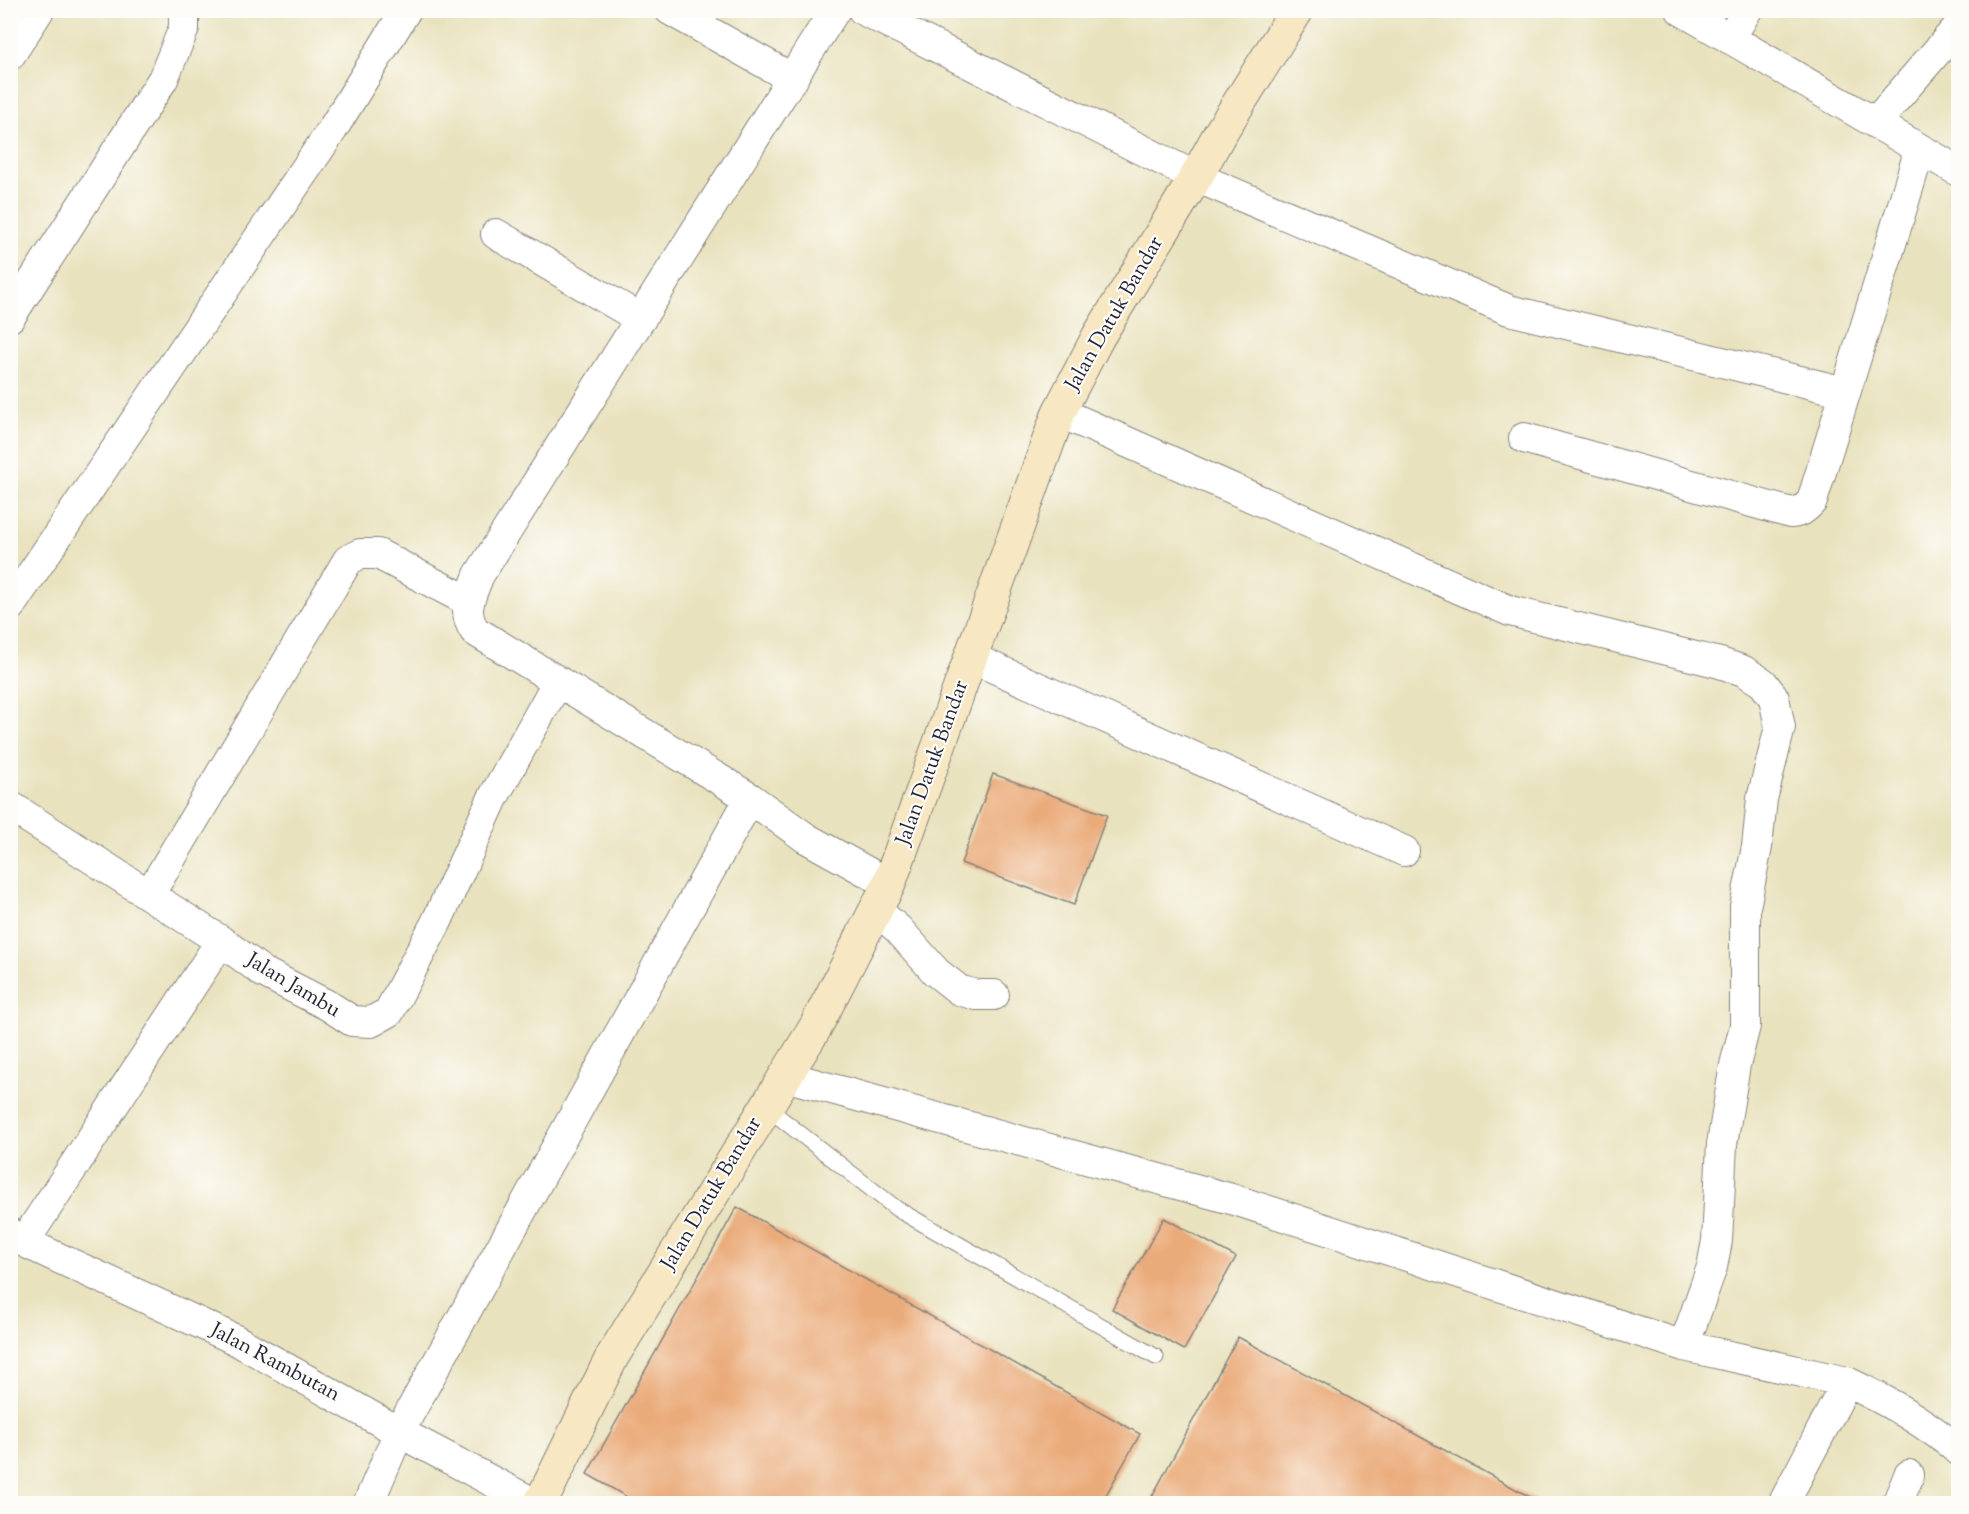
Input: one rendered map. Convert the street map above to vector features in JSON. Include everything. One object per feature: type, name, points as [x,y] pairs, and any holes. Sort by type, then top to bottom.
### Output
[{"type":"street","points":[[10,55],[39,10]]},
{"type":"street","points":[[10,317],[163,79],[184,28],[184,10]]},
{"type":"street","points":[[10,606],[332,130],[406,10]]},
{"type":"street","points":[[670,10],[793,79]]},
{"type":"street","points":[[835,10],[479,575],[468,601],[468,621],[475,631],[750,798],[883,897],[898,929],[936,972],[959,990],[976,995],[994,995]]},
{"type":"street","points":[[863,10],[1196,177],[1509,310],[1845,392]]},
{"type":"street","name":"Jalan Datuk Bandar","points":[[540,1503],[612,1357],[815,1028],[883,897],[1059,412],[1098,337],[1297,10]]},
{"type":"street","points":[[1681,10],[1959,171]]},
{"type":"street","points":[[1730,39],[1748,10]]},
{"type":"street","points":[[1875,123],[1959,27]]},
{"type":"street","points":[[1524,438],[1791,513],[1799,512],[1812,501],[1920,149]]},
{"type":"street","points":[[496,234],[641,319]]},
{"type":"street","points":[[1059,412],[1510,611],[1720,663],[1744,671],[1763,683],[1774,698],[1780,727],[1762,800],[1757,847],[1745,907],[1745,1026],[1735,1065],[1722,1144],[1717,1241],[1712,1267],[1684,1346]]},
{"type":"street","points":[[149,895],[348,560],[360,554],[378,554],[468,601]]},
{"type":"street","points":[[972,657],[1404,852]]},
{"type":"street","name":"Jalan Jambu","points":[[10,806],[221,941],[263,972],[329,1006],[351,1021],[371,1022],[389,1012],[437,921],[493,798],[558,681]]},
{"type":"street","points":[[368,1503],[399,1432],[750,798]]},
{"type":"street","points":[[17,1238],[221,941]]},
{"type":"street","points":[[785,1076],[1235,1200],[1684,1346],[1847,1382],[1865,1390],[1957,1446]]},
{"type":"street","name":"Jalan Rambutan","points":[[17,1238],[236,1340],[399,1432],[535,1503]]},
{"type":"street","points":[[1783,1503],[1847,1382]]},
{"type":"street","points":[[1897,1503],[1909,1475]]},
{"type":"lane","points":[[766,1107],[897,1209],[1156,1357]]},
{"type":"building","points":[[993,774],[1107,815],[1074,905],[961,863]]},
{"type":"building","points":[[737,1207],[1140,1434],[1101,1504],[639,1504],[587,1474]]},
{"type":"building","points":[[1164,1218],[1236,1257],[1184,1350],[1112,1309]]},
{"type":"building","points":[[1238,1337],[1543,1504],[1148,1504]]}]
